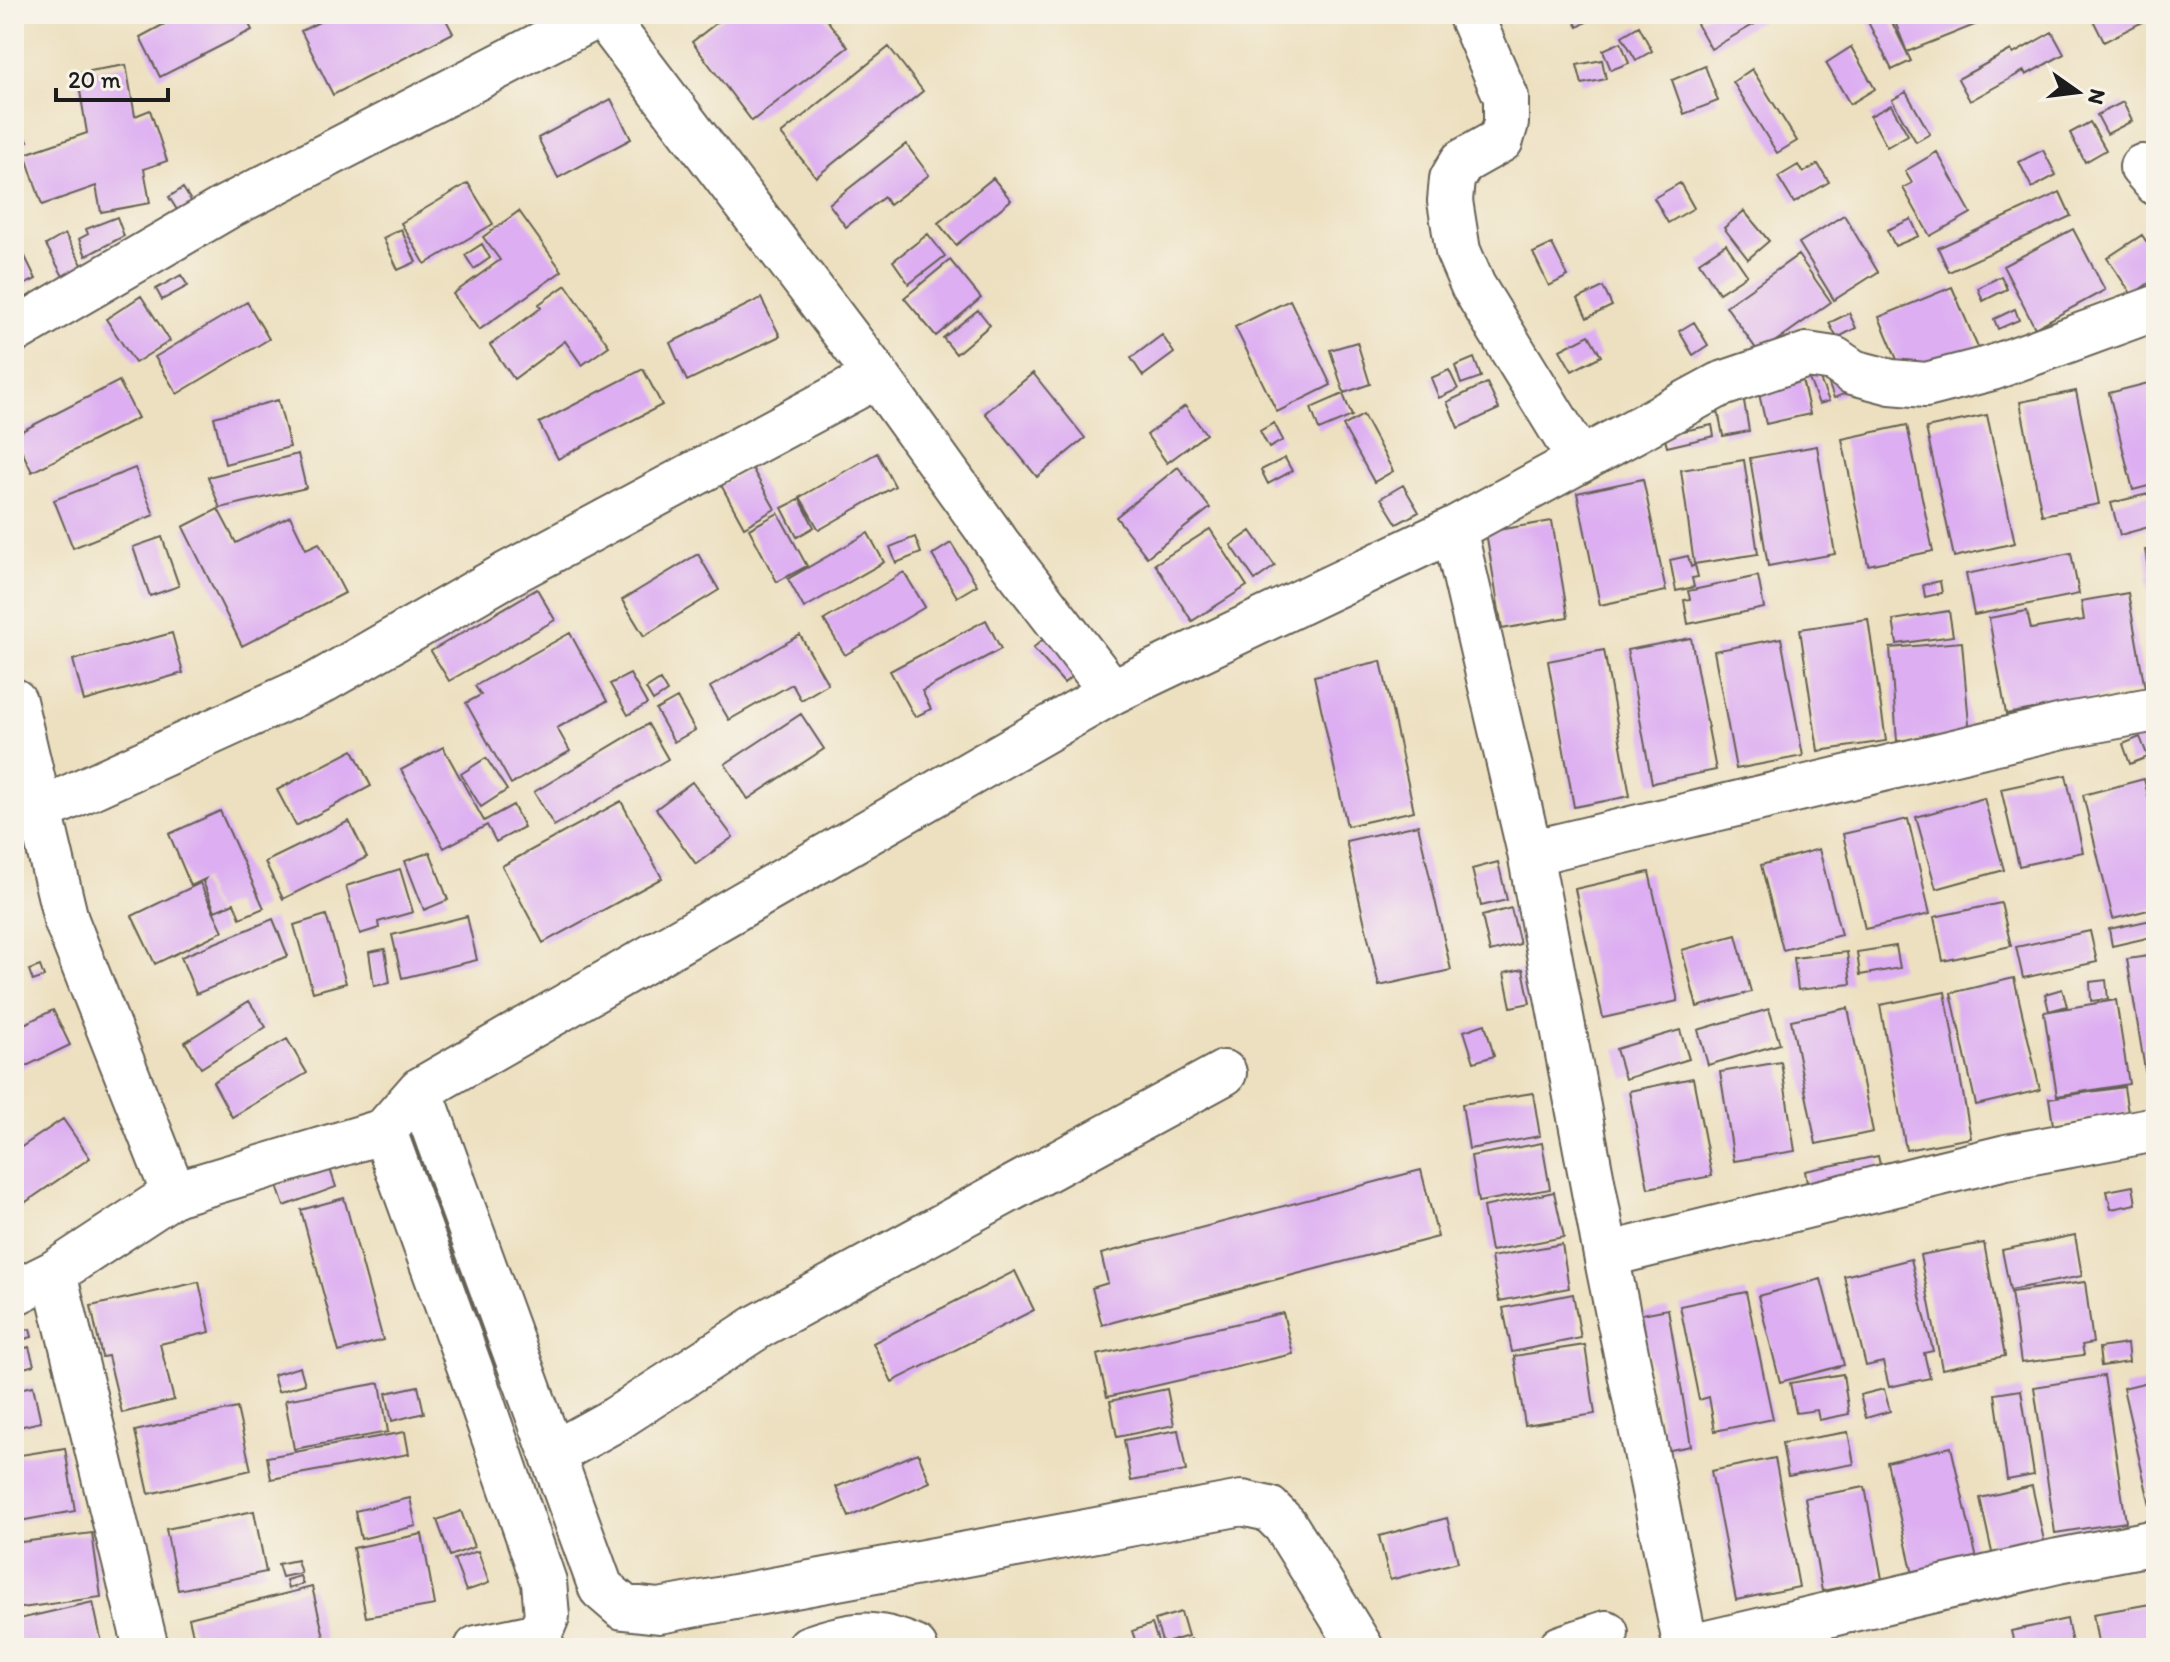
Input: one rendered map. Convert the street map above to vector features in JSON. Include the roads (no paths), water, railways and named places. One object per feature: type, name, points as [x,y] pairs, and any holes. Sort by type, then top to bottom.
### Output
[{"type":"street","points":[[14,331],[225,208],[601,14],[877,376],[1000,547],[1112,692]]},
{"type":"street","points":[[1470,14],[1506,97],[1506,123],[1501,140],[1462,162],[1452,179],[1450,201],[1458,251],[1473,286],[1580,460]]},
{"type":"street","points":[[14,1293],[54,1273],[174,1194],[384,1131],[420,1090],[1112,692],[1454,529],[1719,385],[1807,355],[1834,359],[1853,372],[1891,382],[1926,385],[1992,368],[2156,308]]},
{"type":"street","points":[[41,810],[317,684],[506,575],[877,376]]},
{"type":"street","points":[[1454,529],[1530,853],[1606,1255],[1686,1648],[2058,1561],[2156,1542]]},
{"type":"street","points":[[14,701],[66,920],[174,1194]]},
{"type":"street","points":[[1530,853],[2063,726],[2156,709]]},
{"type":"street","points":[[553,1454],[616,1419],[759,1326],[1224,1073]]},
{"type":"street","points":[[420,1090],[601,1588],[623,1607],[659,1611],[1242,1503],[1269,1509],[1285,1525],[1361,1648]]},
{"type":"street","points":[[1606,1255],[2006,1157],[2156,1129]]},
{"type":"street","points":[[384,1131],[544,1582],[547,1616],[541,1642],[477,1648]]},
{"type":"street","points":[[54,1273],[146,1648]]},
{"type":"street","points":[[1561,1648],[1606,1633]]},
{"type":"street","points":[[809,1648],[842,1636],[873,1634],[915,1648]]}]
